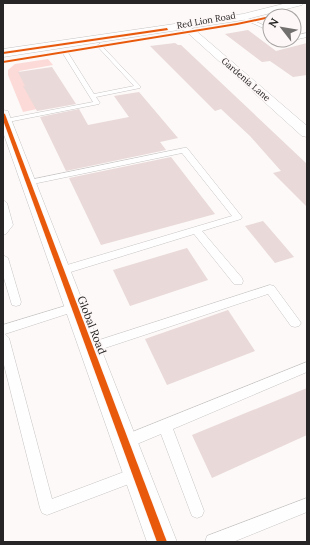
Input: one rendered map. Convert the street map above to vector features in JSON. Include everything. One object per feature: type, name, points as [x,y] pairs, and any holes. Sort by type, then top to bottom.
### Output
[{"type":"main road","name":"Red Lion Road","points":[[246,19],[300,3]]},
{"type":"main road","name":"Red Lion Road","points":[[3,62],[246,19],[262,18]]},
{"type":"main road","name":"Red Lion Road","points":[[3,53],[188,29]]},
{"type":"street","name":"Gardenia Lane","points":[[188,29],[307,133]]},
{"type":"street","name":"Global Road","points":[[6,128],[75,307],[162,542]]},
{"type":"lane","points":[[246,19],[262,26]]},
{"type":"lane","points":[[92,96],[138,87],[100,46]]},
{"type":"lane","points":[[6,128],[97,103],[65,52]]},
{"type":"lane","points":[[28,183],[184,150],[238,217],[61,271]]},
{"type":"lane","points":[[3,203],[8,225],[3,232]]},
{"type":"lane","points":[[196,230],[238,281]]},
{"type":"lane","points":[[3,258],[16,302]]},
{"type":"lane","points":[[90,348],[270,289],[295,322]]},
{"type":"lane","points":[[3,330],[75,307]]},
{"type":"lane","points":[[3,338],[47,508],[137,474]]},
{"type":"lane","points":[[125,442],[307,367]]},
{"type":"lane","points":[[164,426],[197,511]]},
{"type":"lane","points":[[213,542],[307,505]]},
{"type":"shaded area","points":[[48,59],[53,65],[19,71],[37,109],[23,112],[8,75],[8,70],[15,64]]},
{"type":"building","points":[[248,30],[262,40],[262,48],[272,48],[276,51],[288,48],[302,48],[302,44],[307,43],[307,75],[293,77],[270,61],[262,62],[225,34]]},
{"type":"building","points":[[175,43],[181,45],[307,164],[307,207],[273,173],[281,171],[250,136],[221,109],[215,111],[150,46]]},
{"type":"building","points":[[52,67],[76,104],[37,111],[23,86],[25,86],[18,72]]},
{"type":"building","points":[[139,92],[178,138],[160,142],[166,150],[66,171],[40,117],[79,109],[88,125],[129,117],[114,96]]},
{"type":"building","points":[[171,157],[215,214],[101,245],[69,178]]},
{"type":"building","points":[[263,221],[294,257],[275,263],[245,226]]},
{"type":"building","points":[[187,248],[208,280],[130,306],[113,270]]},
{"type":"building","points":[[228,310],[255,351],[167,385],[145,339]]},
{"type":"building","points":[[307,388],[307,435],[212,478],[192,435]]},
{"type":"cycle path","points":[[3,62],[262,19]]},
{"type":"cycle path","points":[[3,53],[167,29]]},
{"type":"cycle path","points":[[3,114],[162,542]]}]
